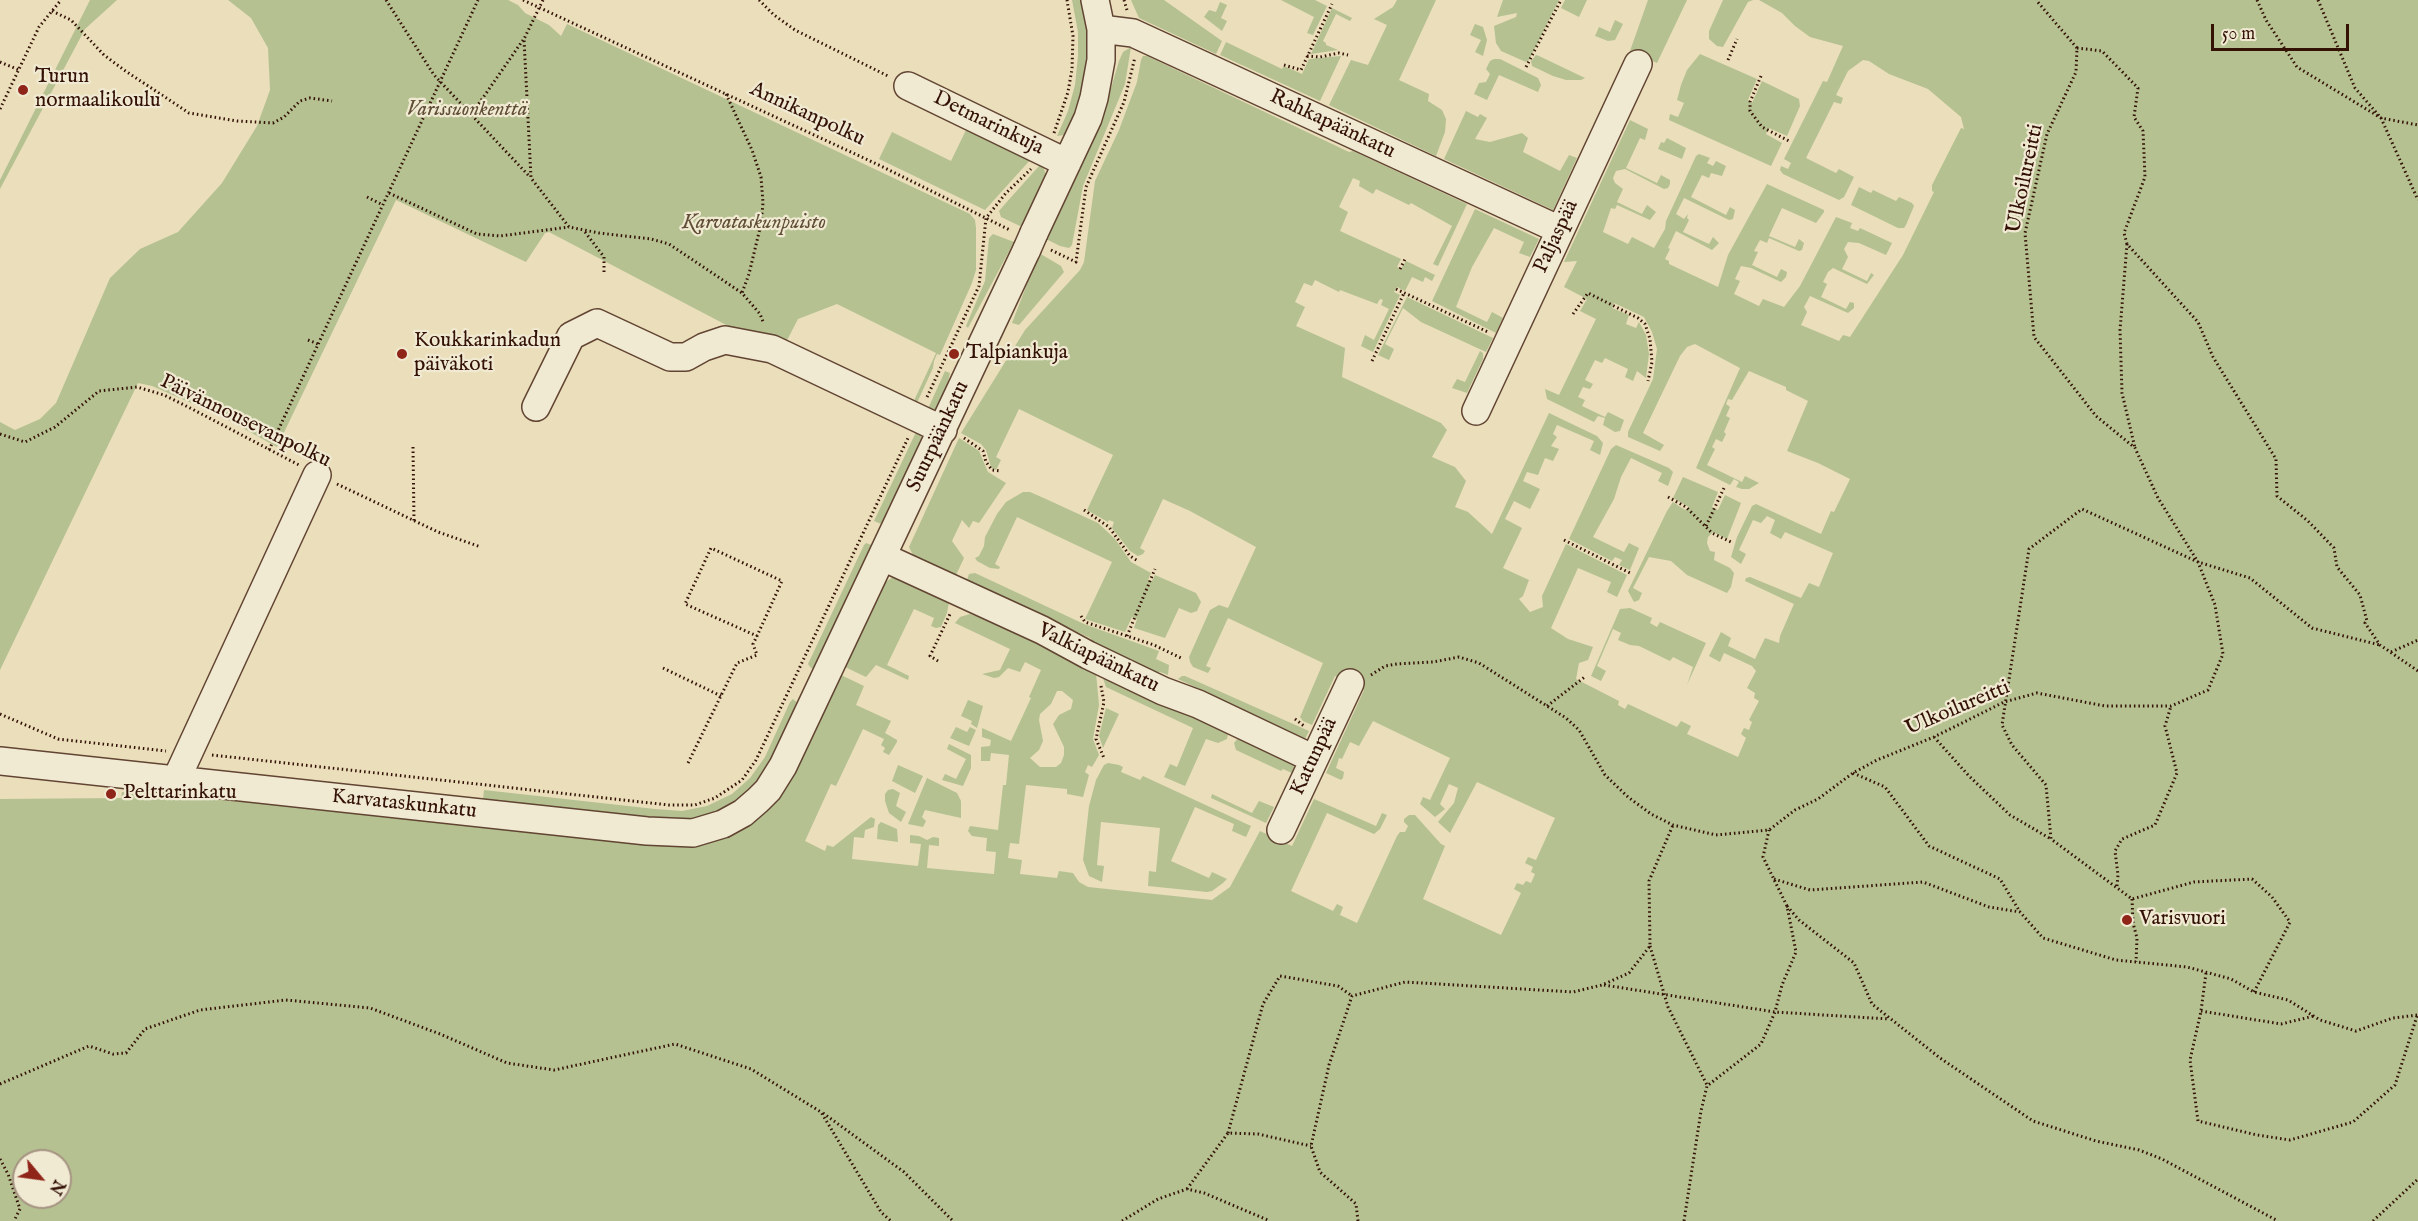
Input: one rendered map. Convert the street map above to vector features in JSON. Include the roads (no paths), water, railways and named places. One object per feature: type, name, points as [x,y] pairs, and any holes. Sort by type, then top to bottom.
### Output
[{"type":"street","name":"Suurpäänkatu","points":[[783,766],[883,557],[950,432],[1031,240],[1055,157],[1094,99],[1101,60],[1101,29],[1095,0]]},
{"type":"street","name":"Rahkapäänkatu","points":[[1101,29],[1132,33],[1560,230]]},
{"type":"street","name":"Paljaspää","points":[[1476,411],[1638,64]]},
{"type":"street","name":"Detmarinkuja","points":[[908,86],[1055,157]]},
{"type":"street","points":[[536,407],[571,336],[597,323],[670,357],[687,357],[704,347],[725,340],[772,349],[950,432]]},
{"type":"street","points":[[176,780],[317,475]]},
{"type":"street","name":"Valkiapäänkatu","points":[[883,557],[1042,630],[1163,691],[1198,704],[1314,759]]},
{"type":"street","name":"Katunpää","points":[[1281,830],[1314,759],[1358,682]]},
{"type":"street","name":"Karvataskunkatu","points":[[0,761],[647,831],[693,833],[723,824],[742,813],[768,790],[783,766]]},
{"type":"place","name":"Turun normaalikoulu","points":[[23,90]]},
{"type":"place","name":"Koukkarinkadun päiväkoti","points":[[402,354]]},
{"type":"place","name":"Talpiankuja","points":[[954,354]]},
{"type":"place","name":"Pelttarinkatu","points":[[111,794]]},
{"type":"place","name":"Varisvuori","points":[[2127,920]]},
{"type":"park label","name":"Varissuonkenttä","points":[[467,111]]},
{"type":"park label","name":"Karvataskunpuisto","points":[[754,224]]}]
